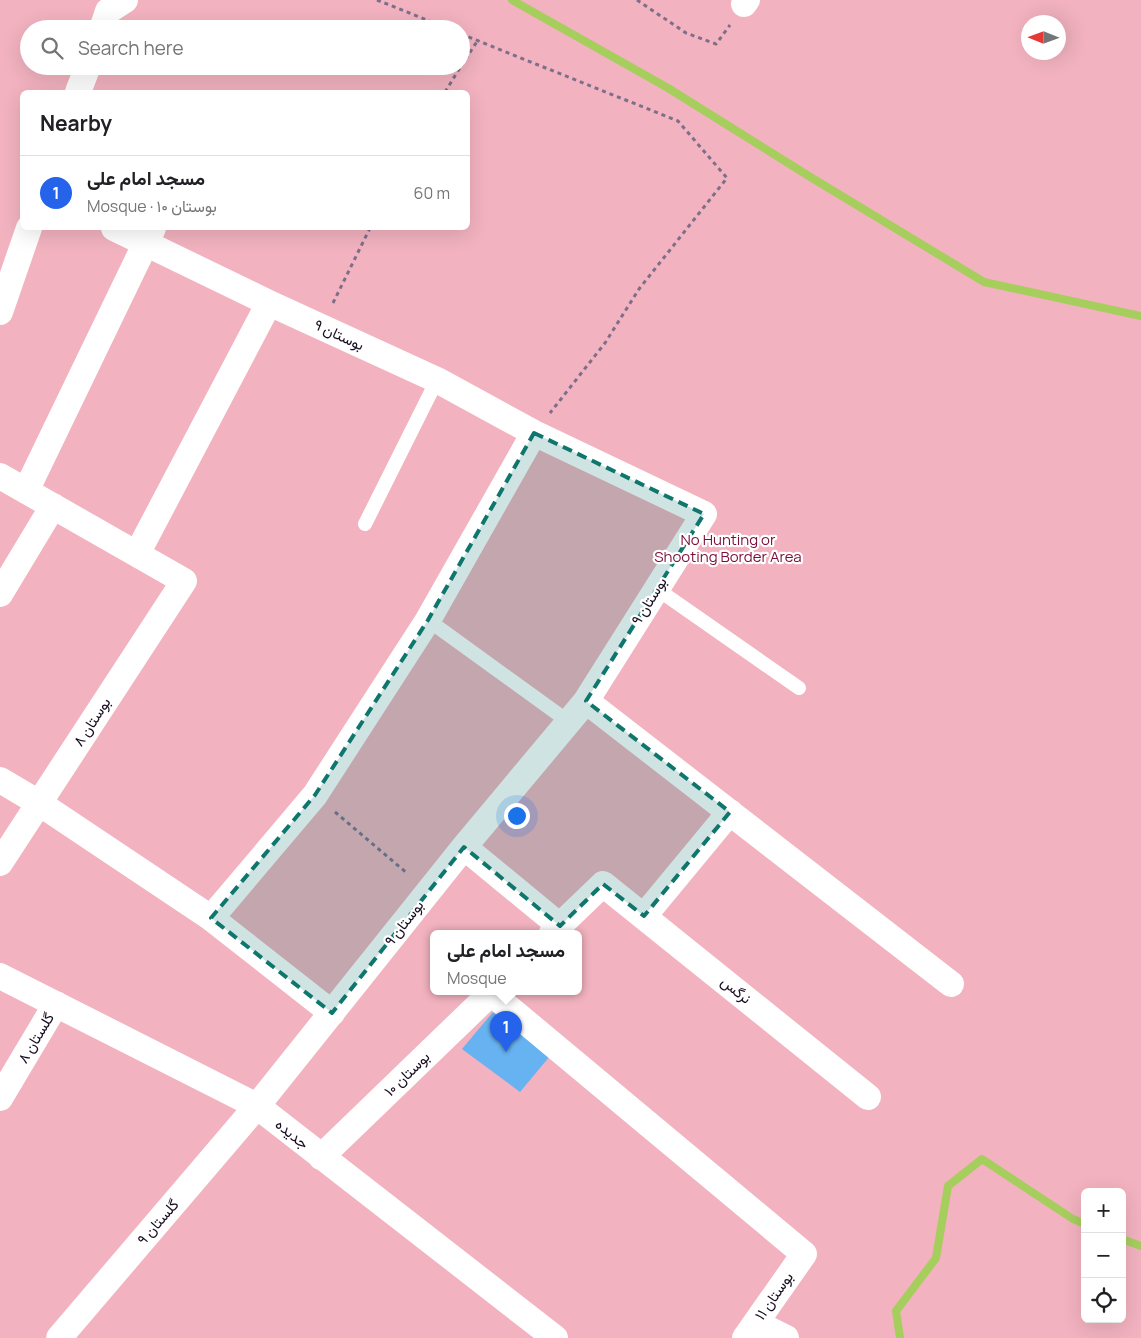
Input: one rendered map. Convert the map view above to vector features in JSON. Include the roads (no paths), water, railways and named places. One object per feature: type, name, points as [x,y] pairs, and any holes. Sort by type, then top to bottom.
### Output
[{"type":"street","points":[[105,20],[108,11],[125,0]]},
{"type":"street","points":[[79,90],[85,75]]},
{"type":"street","points":[[0,312],[28,230]]},
{"type":"street","name":"بوستان ۹","points":[[123,230],[149,236],[269,303],[437,380],[534,433],[704,514],[586,701],[429,891],[257,1106]]},
{"type":"street","points":[[26,491],[149,236]]},
{"type":"street","points":[[0,476],[137,554],[269,303]]},
{"type":"street","points":[[211,918],[315,795],[428,620],[534,433]]},
{"type":"street","points":[[0,594],[53,506]]},
{"type":"street","name":"بوستان ۸","points":[[0,863],[184,581],[137,554]]},
{"type":"street","points":[[586,701],[951,984]]},
{"type":"street","points":[[0,780],[39,803],[211,918],[332,1013]]},
{"type":"street","points":[[644,916],[730,812]]},
{"type":"street","points":[[464,848],[556,930]]},
{"type":"street","name":"نرگس","points":[[556,930],[603,884],[868,1097]]},
{"type":"street","name":"جدیده","points":[[0,976],[257,1106],[321,1158],[555,1338]]},
{"type":"street","name":"بوستان ۱۰","points":[[321,1158],[489,995]]},
{"type":"street","name":"بوستان ۱۱","points":[[496,995],[804,1254],[750,1330]]},
{"type":"street","name":"گلستان ۸","points":[[0,1098],[56,1004]]},
{"type":"street","name":"گلستان ۹","points":[[59,1338],[257,1106]]},
{"type":"street","points":[[750,1330],[786,1338]]},
{"type":"lane","points":[[365,524],[437,380]]},
{"type":"lane","points":[[657,589],[799,688]]},
{"type":"lane","points":[[428,620],[569,722]]},
{"type":"waterway","points":[[512,0],[668,88],[984,282],[1141,316]]},
{"type":"waterway","points":[[900,1338],[896,1311],[936,1258],[948,1186],[982,1159],[1073,1219],[1081,1222]]},
{"type":"waterway","points":[[1126,1240],[1141,1246]]},
{"type":"place","name":"مسجد امام علی","points":[[506,1052]]},
{"type":"park label","name":"No Hunting or Shooting Border Area","points":[[728,548]]}]
